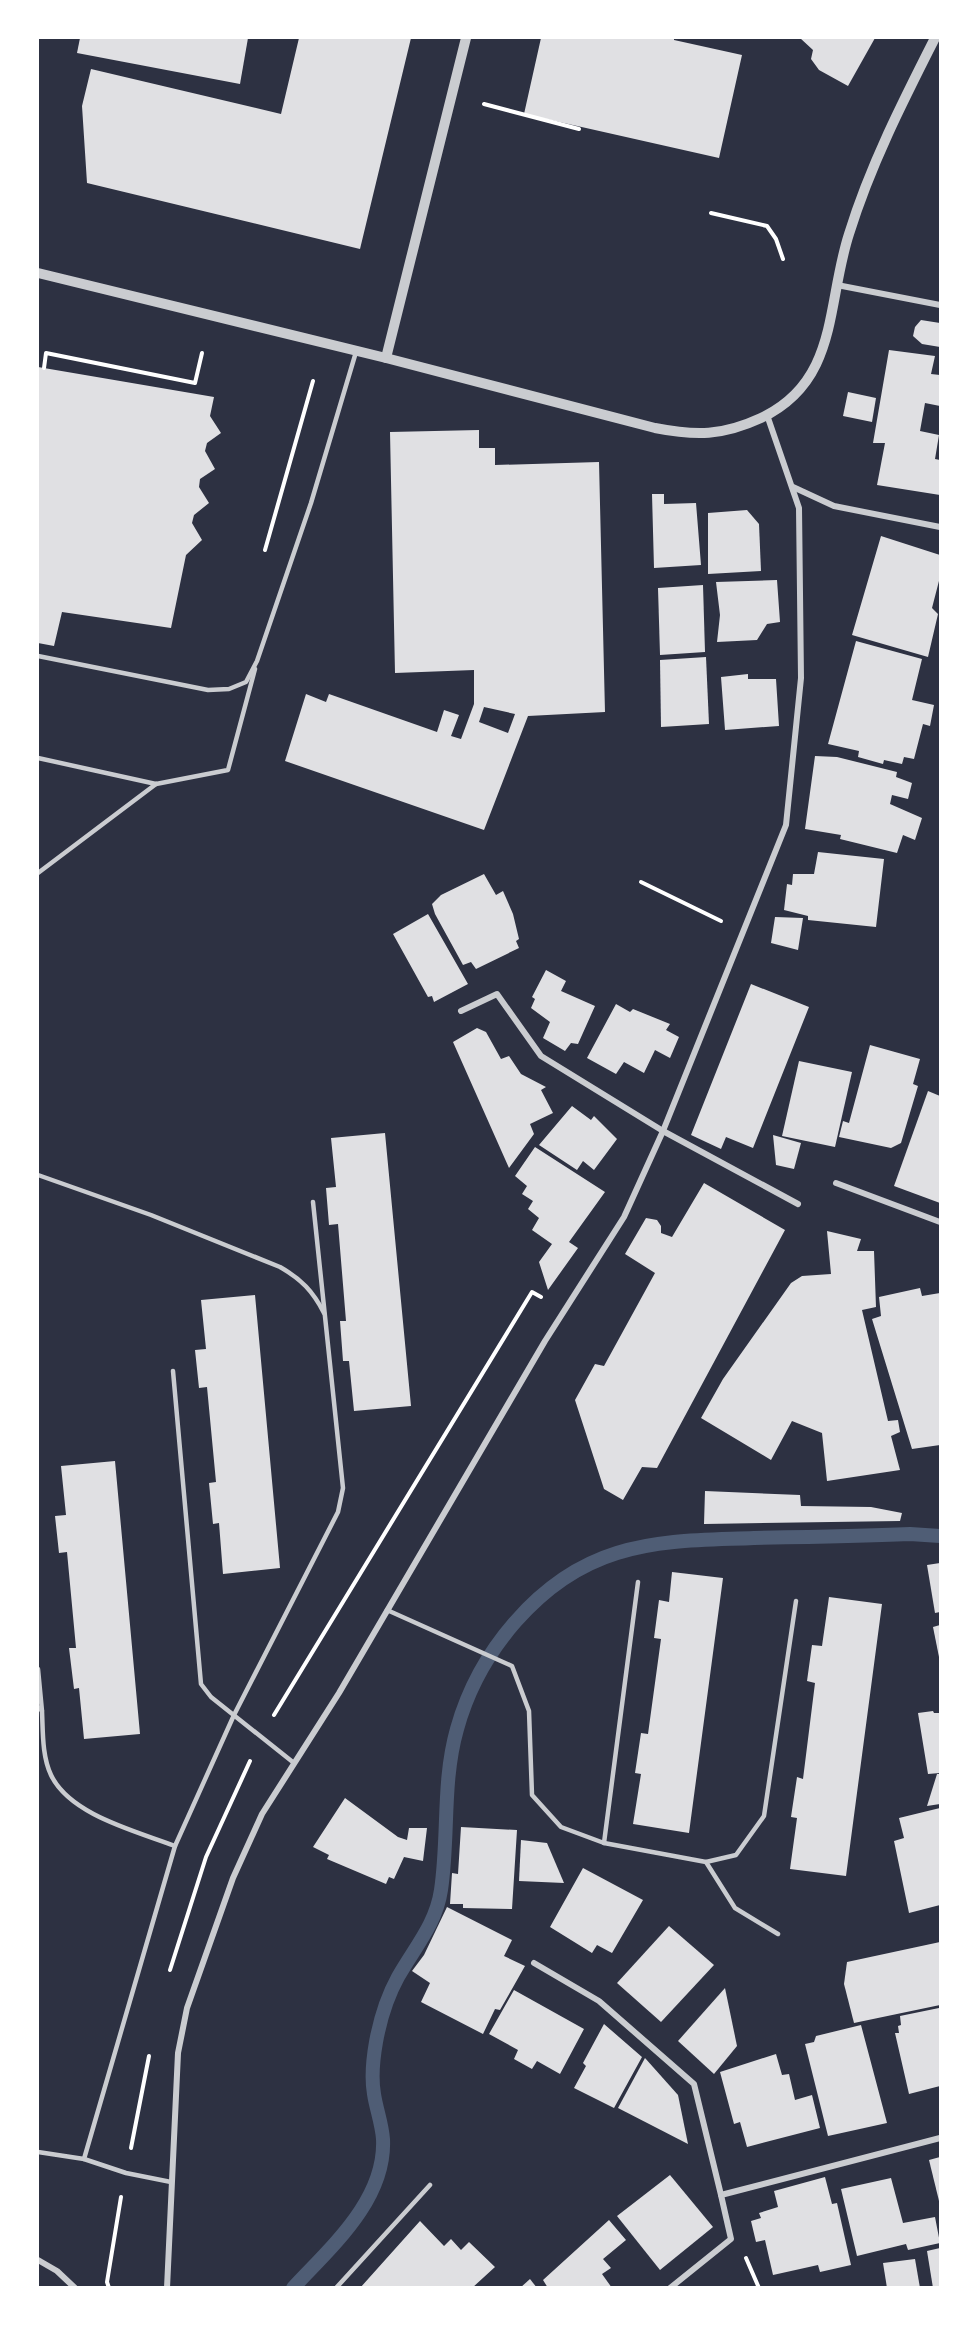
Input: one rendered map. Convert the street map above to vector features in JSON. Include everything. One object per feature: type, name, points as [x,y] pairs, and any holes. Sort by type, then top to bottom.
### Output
[{"type":"street","points":[[386,358],[466,38]]},
{"type":"street","points":[[38,273],[690,434],[727,430],[767,415],[799,394],[810,379],[825,338],[848,236],[869,180],[934,38]]},
{"type":"street","points":[[837,285],[940,305]]},
{"type":"street","points":[[167,2288],[178,2053],[187,2008],[233,1878],[262,1814],[387,1611],[545,1341],[624,1217],[663,1131],[786,825],[801,678],[799,508],[767,415]]},
{"type":"street","points":[[793,487],[834,506],[940,527]]},
{"type":"street","points":[[461,1011],[497,994],[541,1056],[663,1131],[798,1204]]},
{"type":"street","points":[[836,1183],[940,1222]]},
{"type":"street","points":[[534,1963],[599,2001],[694,2084],[731,2239],[670,2288]]},
{"type":"street","points":[[721,2195],[940,2138]]},
{"type":"street","points":[[38,2260],[57,2271],[75,2288]]},
{"type":"lane","points":[[38,758],[156,784],[228,770],[257,661],[357,351]]},
{"type":"lane","points":[[38,656],[208,690],[229,689],[246,682],[257,661]]},
{"type":"lane","points":[[38,873],[156,784]]},
{"type":"lane","points":[[38,1175],[151,1215],[280,1267],[299,1278],[314,1294],[325,1315]]},
{"type":"lane","points":[[84,2159],[176,1846],[234,1715],[338,1512],[343,1488],[313,1202]]},
{"type":"lane","points":[[173,1371],[201,1684],[212,1697],[294,1763]]},
{"type":"lane","points":[[604,1844],[638,1581]]},
{"type":"lane","points":[[387,1611],[512,1666],[530,1711],[532,1795],[561,1827],[604,1844],[706,1862],[736,1855],[764,1816],[796,1601]]},
{"type":"lane","points":[[38,1669],[46,1756],[51,1774],[61,1791],[78,1806],[176,1846]]},
{"type":"lane","points":[[706,1862],[735,1908],[778,1934]]},
{"type":"lane","points":[[38,2152],[84,2159],[126,2173],[171,2182]]},
{"type":"lane","points":[[336,2288],[430,2185]]},
{"type":"path","points":[[484,104],[579,129]]},
{"type":"path","points":[[711,213],[767,226],[776,239],[783,259]]},
{"type":"path","points":[[44,368],[46,353],[195,383],[202,354]]},
{"type":"path","points":[[265,551],[313,381]]},
{"type":"path","points":[[641,882],[744,932]]},
{"type":"building","points":[[80,38],[248,38],[240,84],[77,53]]},
{"type":"building","points":[[299,38],[411,38],[360,249],[87,183],[82,106],[91,69],[281,114]]},
{"type":"building","points":[[541,38],[674,38],[674,40],[742,55],[719,158],[524,114]]},
{"type":"building","points":[[800,38],[875,38],[848,86],[819,70],[811,59],[813,50]]},
{"type":"building","points":[[921,320],[940,323],[940,347],[922,344],[913,336],[915,327]]},
{"type":"building","points":[[889,350],[935,356],[931,374],[940,375],[940,406],[925,403],[920,431],[939,435],[935,459],[940,460],[940,495],[877,485],[885,443],[873,443]]},
{"type":"building","points":[[38,367],[214,397],[210,416],[221,433],[207,443],[205,451],[215,469],[200,479],[199,487],[209,503],[194,515],[192,523],[202,540],[186,555],[171,628],[62,612],[54,646],[38,643]]},
{"type":"building","points":[[848,392],[876,398],[872,422],[843,416]]},
{"type":"building","points":[[479,430],[479,448],[495,448],[495,465],[599,462],[605,712],[528,716],[484,830],[285,761],[306,694],[326,702],[329,694],[437,732],[444,710],[459,715],[451,736],[461,739],[474,704],[474,670],[395,673],[390,432]],"holes":[[[484,707],[515,714],[508,733],[479,722]]]},
{"type":"building","points":[[652,494],[664,494],[664,504],[696,503],[701,565],[654,568]]},
{"type":"building","points":[[747,510],[759,524],[761,571],[708,574],[708,513]]},
{"type":"building","points":[[881,536],[940,555],[940,577],[932,608],[938,614],[928,657],[852,635]]},
{"type":"building","points":[[777,580],[780,622],[767,624],[757,640],[717,642],[720,615],[716,582]]},
{"type":"building","points":[[703,585],[705,652],[660,655],[658,588]]},
{"type":"building","points":[[856,641],[922,659],[912,700],[934,705],[930,726],[923,724],[914,759],[904,757],[902,764],[884,760],[883,764],[858,757],[859,751],[828,744]]},
{"type":"building","points":[[706,657],[709,724],[661,727],[660,660]]},
{"type":"building","points":[[748,674],[748,679],[776,679],[779,726],[725,730],[721,677]]},
{"type":"building","points":[[815,756],[837,757],[897,772],[896,777],[912,783],[908,799],[892,795],[890,804],[922,818],[915,840],[903,835],[897,853],[840,839],[841,835],[805,829]]},
{"type":"building","points":[[818,852],[884,859],[876,927],[808,920],[808,916],[784,910],[787,884],[792,885],[793,874],[814,874]]},
{"type":"building","points":[[484,874],[496,895],[503,891],[513,914],[519,948],[476,969],[471,962],[463,965],[435,914],[432,904],[441,895]]},
{"type":"building","points":[[428,914],[468,984],[434,1002],[432,996],[428,997],[393,934]]},
{"type":"building","points":[[775,917],[803,918],[798,950],[771,943]]},
{"type":"building","points":[[546,970],[566,981],[561,991],[595,1006],[578,1044],[571,1043],[565,1051],[543,1038],[550,1022],[531,1008],[535,999],[532,997]]},
{"type":"building","points":[[751,984],[809,1007],[753,1148],[726,1137],[721,1149],[691,1135]]},
{"type":"building","points":[[616,1004],[630,1012],[633,1009],[670,1024],[666,1030],[679,1037],[670,1058],[655,1050],[644,1073],[624,1062],[616,1074],[587,1058]]},
{"type":"building","points":[[477,1028],[486,1032],[501,1059],[509,1056],[521,1074],[546,1087],[541,1090],[553,1113],[530,1124],[534,1134],[509,1168],[453,1042]]},
{"type":"building","points":[[870,1045],[920,1059],[913,1084],[918,1086],[901,1143],[891,1148],[839,1137],[843,1121],[849,1123]]},
{"type":"building","points":[[799,1061],[852,1072],[835,1147],[782,1136]]},
{"type":"building","points":[[928,1091],[940,1096],[940,1203],[894,1186]]},
{"type":"building","points":[[572,1106],[591,1120],[594,1116],[617,1139],[594,1170],[583,1161],[577,1170],[539,1145]]},
{"type":"building","points":[[385,1133],[411,1406],[354,1411],[349,1361],[343,1361],[340,1321],[346,1321],[338,1224],[329,1225],[326,1188],[336,1187],[331,1138]]},
{"type":"building","points":[[773,1135],[801,1143],[794,1169],[776,1165]]},
{"type":"building","points":[[535,1147],[605,1192],[569,1242],[578,1248],[548,1290],[539,1262],[552,1244],[532,1230],[539,1218],[528,1209],[533,1201],[522,1194],[527,1186],[515,1176]]},
{"type":"building","points":[[704,1183],[785,1230],[657,1468],[642,1467],[623,1500],[604,1489],[575,1400],[595,1364],[604,1366],[655,1273],[625,1254],[646,1218],[657,1220],[661,1226],[661,1233],[672,1237]]},
{"type":"building","points":[[827,1231],[861,1239],[857,1251],[874,1251],[876,1307],[862,1310],[888,1421],[898,1420],[900,1432],[891,1436],[900,1470],[827,1481],[822,1433],[792,1421],[771,1460],[701,1418],[723,1379],[791,1283],[802,1276],[831,1274]]},
{"type":"building","points":[[920,1288],[922,1296],[940,1293],[940,1445],[912,1449],[872,1319],[881,1316],[879,1297]]},
{"type":"building","points":[[255,1295],[280,1568],[223,1574],[219,1523],[213,1524],[209,1483],[216,1482],[207,1387],[199,1388],[195,1350],[206,1349],[201,1300]]},
{"type":"building","points":[[115,1461],[140,1734],[84,1739],[79,1688],[74,1689],[69,1648],[76,1648],[67,1552],[59,1553],[55,1516],[66,1515],[61,1466]]},
{"type":"building","points":[[705,1491],[800,1495],[801,1506],[871,1507],[902,1513],[900,1521],[704,1524]]},
{"type":"building","points":[[940,1563],[940,1612],[935,1613],[927,1565]]},
{"type":"building","points":[[672,1572],[723,1578],[689,1833],[633,1824],[641,1774],[635,1773],[641,1733],[648,1734],[661,1639],[654,1638],[659,1600],[669,1602]]},
{"type":"building","points":[[829,1597],[882,1604],[846,1876],[790,1869],[797,1818],[791,1817],[797,1777],[803,1779],[815,1683],[807,1681],[812,1645],[822,1646]]},
{"type":"building","points":[[940,1625],[940,1662],[933,1627]]},
{"type":"building","points":[[933,1711],[940,1713],[940,1773],[928,1774],[918,1713]]},
{"type":"building","points":[[937,1774],[940,1774],[940,1804],[927,1806]]},
{"type":"building","points":[[345,1798],[398,1837],[407,1840],[409,1828],[427,1828],[423,1861],[404,1857],[394,1879],[389,1877],[386,1884],[327,1859],[329,1855],[313,1847]]},
{"type":"building","points":[[940,1808],[940,1905],[909,1913],[894,1841],[904,1838],[899,1818]]},
{"type":"building","points":[[461,1827],[517,1830],[512,1909],[463,1908],[463,1904],[450,1904],[452,1873],[458,1874]]},
{"type":"building","points":[[521,1840],[547,1843],[564,1883],[519,1881]]},
{"type":"building","points":[[583,1868],[643,1900],[612,1953],[597,1945],[592,1953],[550,1927]]},
{"type":"building","points":[[447,1907],[512,1940],[504,1956],[525,1966],[500,2010],[495,2009],[483,2034],[421,2002],[430,1983],[412,1971],[424,1955]]},
{"type":"building","points":[[669,1926],[714,1965],[661,2022],[617,1983]]},
{"type":"building","points":[[940,1942],[940,2005],[854,2023],[844,1984],[847,1962]]},
{"type":"building","points":[[725,1988],[737,2046],[714,2074],[678,2041]]},
{"type":"building","points":[[514,1990],[584,2029],[560,2074],[537,2061],[532,2069],[514,2059],[518,2050],[489,2034]]},
{"type":"building","points":[[939,2008],[940,2086],[909,2094],[895,2033],[899,2033],[900,2016]]},
{"type":"building","points":[[604,2024],[642,2057],[614,2108],[574,2088],[586,2066],[583,2063]]},
{"type":"building","points":[[861,2025],[887,2123],[828,2136],[805,2044],[814,2042],[816,2036]]},
{"type":"building","points":[[776,2054],[782,2075],[789,2074],[795,2100],[812,2095],[820,2128],[747,2147],[740,2122],[734,2124],[720,2072]]},
{"type":"building","points":[[645,2058],[678,2095],[688,2144],[618,2108]]},
{"type":"building","points":[[940,2157],[940,2205],[929,2160]]},
{"type":"building","points":[[670,2175],[713,2227],[660,2270],[617,2216]]},
{"type":"building","points":[[825,2177],[832,2204],[837,2203],[851,2265],[820,2272],[818,2265],[773,2275],[765,2240],[756,2242],[751,2221],[761,2218],[759,2213],[778,2207],[774,2191]]},
{"type":"building","points":[[891,2178],[903,2223],[935,2217],[940,2243],[908,2250],[906,2244],[857,2256],[841,2189]]},
{"type":"building","points":[[609,2220],[626,2240],[603,2259],[611,2268],[602,2274],[612,2288],[548,2288],[543,2280]]},
{"type":"building","points":[[420,2221],[444,2246],[451,2239],[461,2250],[469,2242],[495,2267],[472,2288],[360,2288]]},
{"type":"building","points":[[940,2248],[940,2288],[933,2288],[927,2251]]},
{"type":"building","points":[[915,2259],[920,2288],[887,2288],[883,2263]]},
{"type":"building","points":[[530,2279],[537,2288],[520,2288]]},
{"type":"waterway","points":[[293,2288],[339,2239],[366,2202],[376,2182],[382,2161],[383,2139],[373,2081],[374,2055],[380,2025],[394,1985],[435,1914],[443,1870],[449,1769],[457,1729],[480,1673],[496,1646],[516,1622],[538,1599],[562,1580],[589,1564],[634,1548],[720,1539],[910,1534],[940,1536]]}]
